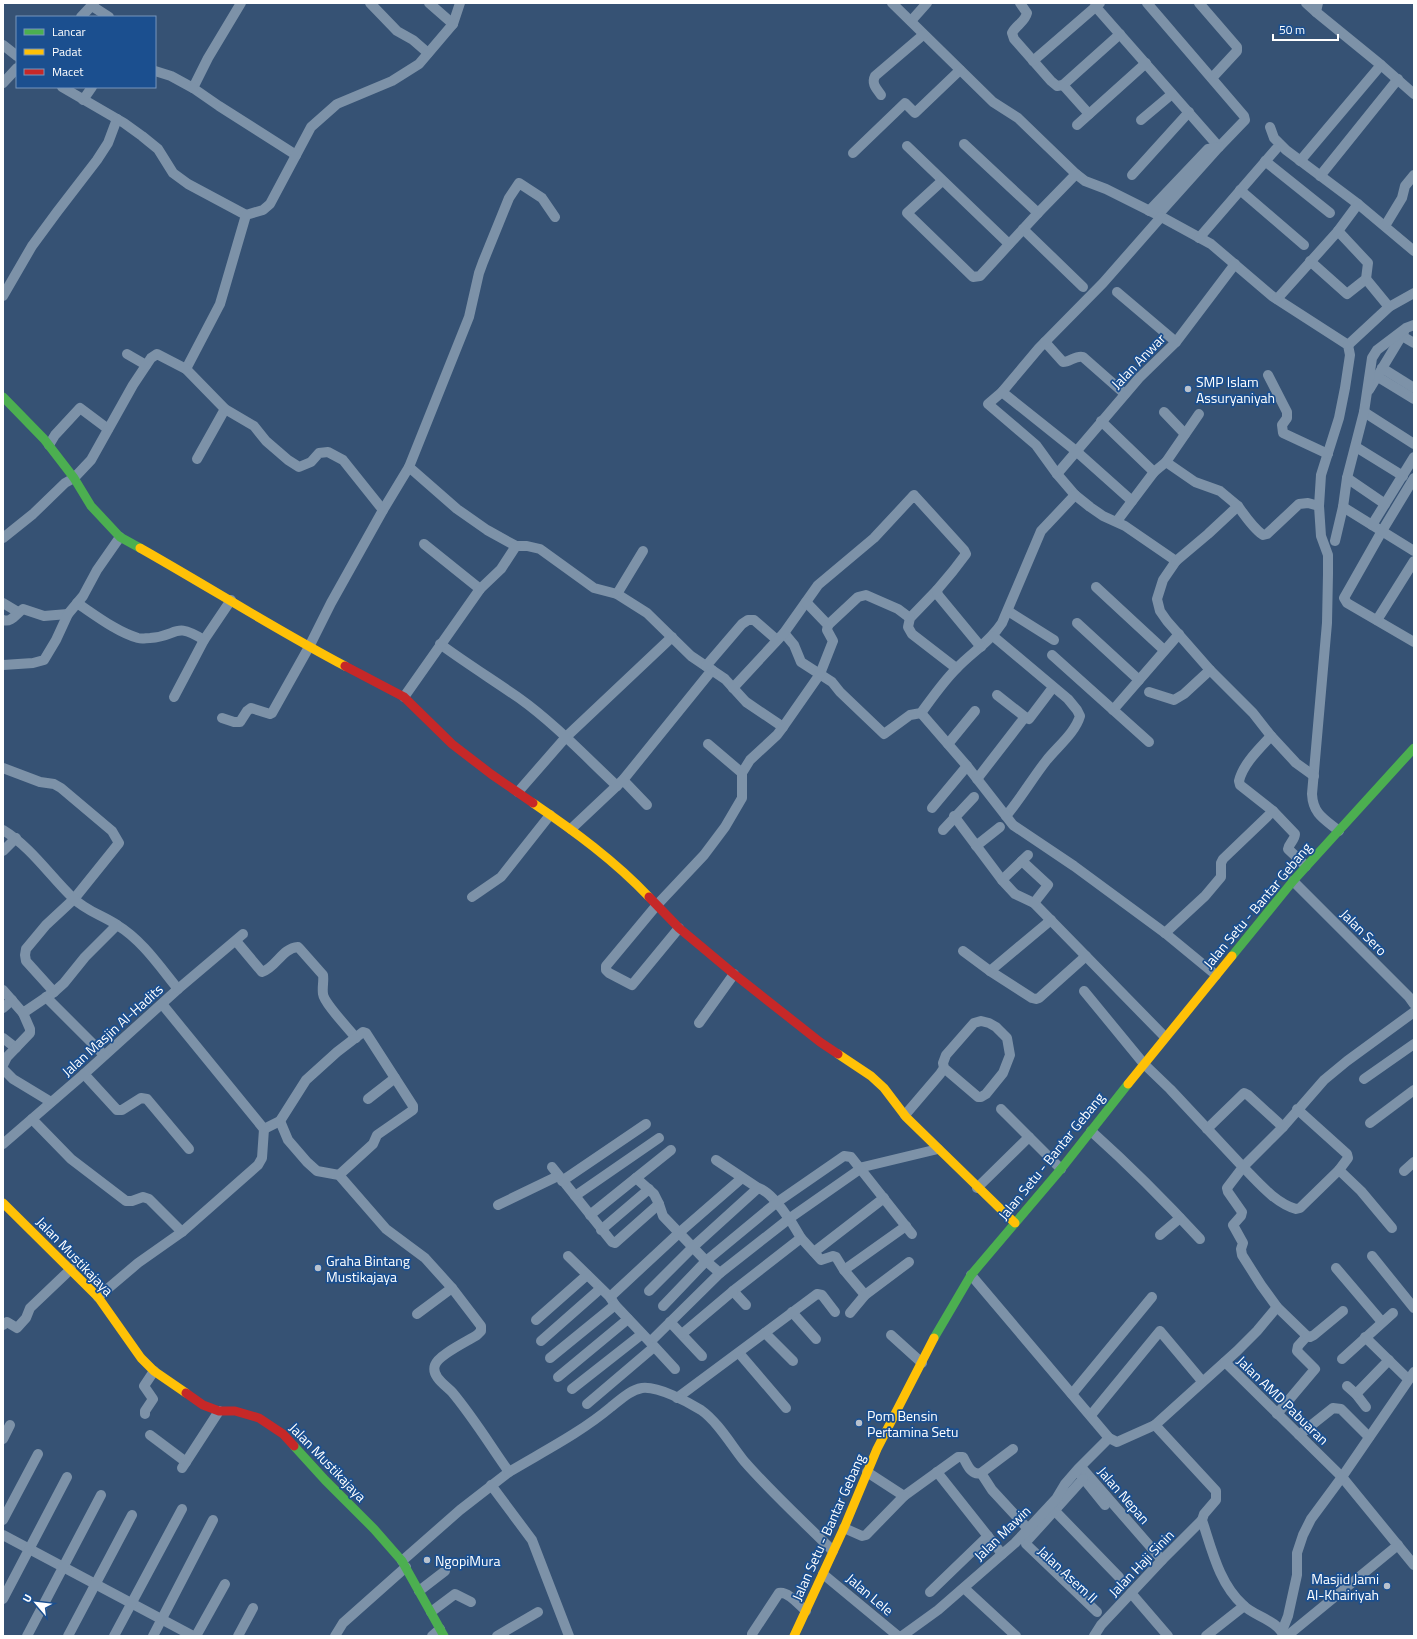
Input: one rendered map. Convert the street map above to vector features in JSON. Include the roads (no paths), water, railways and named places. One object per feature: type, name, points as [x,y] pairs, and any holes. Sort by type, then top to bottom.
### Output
[{"type":"main road","points":[[3,397],[49,445],[74,478],[91,506],[120,537],[262,620],[404,698],[452,744],[491,774],[571,829],[632,879],[678,928],[734,974],[820,1042],[871,1076],[884,1088],[905,1115],[938,1149],[1015,1223]]},
{"type":"main road","name":"Jalan Setu - Bantar Gebang","points":[[794,1636],[844,1528],[877,1449],[940,1326],[971,1275],[1061,1169],[1165,1037],[1293,881],[1398,768],[1414,748]]},
{"type":"main road","name":"Jalan Mustikajaya","points":[[3,1203],[98,1296],[141,1358],[154,1371],[203,1405],[219,1411],[235,1411],[259,1418],[283,1434],[325,1480],[374,1529],[404,1564],[432,1612],[439,1634]]},
{"type":"street","points":[[193,88],[208,58],[241,3]]},
{"type":"street","points":[[370,3],[397,31],[413,40],[428,53]]},
{"type":"street","points":[[429,3],[453,24]]},
{"type":"street","points":[[64,88],[117,119],[142,136],[158,149],[173,173],[188,184],[246,215],[267,207],[311,127],[337,104],[392,81],[419,64],[453,24],[460,3]]},
{"type":"street","points":[[892,3],[993,102],[1018,118],[1085,181],[1106,189],[1156,214],[1210,244],[1277,299],[1348,345],[1350,354],[1345,388],[1339,418],[1321,475],[1319,506],[1321,536],[1328,555],[1328,574],[1327,623],[1313,804],[1317,813],[1338,831]]},
{"type":"street","points":[[911,21],[927,3]]},
{"type":"street","points":[[1020,3],[1027,13],[1025,20],[1015,28],[1012,33],[1014,39],[1057,86],[1063,85],[1120,34]]},
{"type":"street","points":[[1147,3],[1244,116],[1245,120],[1156,214],[1103,283],[1045,342],[1002,392],[988,404],[1036,445],[1057,474],[1075,495],[1103,516],[1117,522],[1176,561]]},
{"type":"street","points":[[1199,3],[1237,47],[1237,51],[1212,78]]},
{"type":"street","points":[[1306,3],[1317,8],[1414,94]]},
{"type":"street","points":[[83,16],[93,4],[108,16]]},
{"type":"street","points":[[1033,61],[1097,4],[1120,34],[1219,147]]},
{"type":"street","points":[[881,96],[874,85],[874,76],[923,35]]},
{"type":"street","points":[[3,45],[16,55]]},
{"type":"street","points":[[1077,125],[1146,63]]},
{"type":"street","points":[[1300,161],[1381,65]]},
{"type":"street","points":[[3,83],[16,69]]},
{"type":"street","points":[[853,153],[905,103],[915,113],[960,70]]},
{"type":"street","points":[[156,71],[171,76],[193,88],[296,155]]},
{"type":"street","points":[[1320,176],[1398,80]]},
{"type":"street","points":[[1063,85],[1089,114]]},
{"type":"street","points":[[83,100],[91,88]]},
{"type":"street","points":[[1141,120],[1172,94]]},
{"type":"street","points":[[1132,175],[1188,112]]},
{"type":"street","points":[[3,296],[32,246],[108,142],[117,119]]},
{"type":"street","points":[[1270,127],[1274,138],[1300,161],[1358,204],[1414,251]]},
{"type":"street","points":[[964,144],[1038,213]]},
{"type":"street","points":[[907,146],[1009,244]]},
{"type":"street","points":[[1199,238],[1276,149]]},
{"type":"street","points":[[1265,161],[1330,213]]},
{"type":"street","points":[[942,181],[907,213],[973,277],[980,276],[1076,174]]},
{"type":"street","points":[[1385,226],[1402,198],[1405,186],[1414,175]]},
{"type":"street","points":[[222,718],[234,722],[240,722],[247,711],[251,708],[267,714],[272,713],[310,647],[331,603],[382,510],[409,467],[469,317],[478,273],[509,198],[519,183],[542,198],[555,217]]},
{"type":"street","points":[[1240,190],[1304,245]]},
{"type":"street","points":[[1277,299],[1338,231],[1358,204]]},
{"type":"street","points":[[186,369],[220,304],[246,215]]},
{"type":"street","points":[[1023,229],[1083,287]]},
{"type":"street","points":[[1310,262],[1347,294],[1366,279],[1368,263],[1338,231]]},
{"type":"street","name":"Jalan Anwar","points":[[1057,474],[1125,394],[1176,342],[1236,264]]},
{"type":"street","points":[[1366,279],[1389,307]]},
{"type":"street","points":[[1117,292],[1176,342]]},
{"type":"street","points":[[1348,345],[1389,307],[1414,293]]},
{"type":"street","points":[[1407,330],[1414,343]]},
{"type":"street","points":[[1366,394],[1407,330]]},
{"type":"street","points":[[1335,541],[1343,507],[1347,478],[1364,412],[1373,354],[1407,330]]},
{"type":"street","points":[[1045,342],[1063,362],[1067,362],[1078,356],[1083,357],[1125,394]]},
{"type":"street","points":[[127,354],[146,365]]},
{"type":"street","points":[[3,538],[33,514],[65,483],[74,478],[91,460],[133,385],[151,358],[157,354],[186,369],[225,409],[254,426],[266,441],[288,460],[299,467],[311,462],[319,453],[328,452],[343,460],[382,510]]},
{"type":"street","points":[[1380,373],[1414,388]]},
{"type":"street","points":[[1380,373],[1414,399]]},
{"type":"street","points":[[1268,375],[1287,412],[1287,418],[1282,425],[1283,432],[1328,454]]},
{"type":"street","points":[[1002,392],[1076,451],[1132,502]]},
{"type":"street","points":[[49,445],[55,435],[80,408],[108,429]]},
{"type":"street","points":[[197,459],[225,409]]},
{"type":"street","points":[[1164,412],[1185,434]]},
{"type":"street","points":[[1364,412],[1414,444]]},
{"type":"street","points":[[1117,522],[1154,472],[1166,462],[1199,414]]},
{"type":"street","points":[[1101,422],[1154,472]]},
{"type":"street","points":[[1356,447],[1403,476]]},
{"type":"street","points":[[1372,525],[1414,458]]},
{"type":"street","points":[[1166,462],[1195,482],[1220,491],[1238,506],[1258,532],[1264,535],[1267,534],[1299,504],[1319,506]]},
{"type":"street","points":[[409,467],[457,509],[487,530],[516,546],[527,546],[540,549],[594,588],[617,594],[647,613],[690,656],[725,679],[746,702],[783,727]]},
{"type":"street","points":[[1347,478],[1385,504]]},
{"type":"street","points":[[1414,478],[1344,598],[1347,603],[1414,642]]},
{"type":"street","points":[[733,688],[781,636],[818,585],[874,538],[914,495],[966,554],[937,590],[910,618],[908,627],[912,634],[956,668]]},
{"type":"street","points":[[571,829],[620,783],[742,624],[748,620],[754,620],[794,645],[801,662],[808,668],[832,682],[840,692],[884,734],[910,715],[921,713],[956,668],[993,636],[1008,611],[1041,531],[1075,495]]},
{"type":"street","points":[[1238,506],[1176,561],[1162,580],[1157,599],[1160,611],[1210,670],[1253,713],[1271,736],[1296,763],[1314,776]]},
{"type":"street","points":[[1343,507],[1414,551]]},
{"type":"street","points":[[3,665],[33,664],[44,660],[56,640],[68,614],[83,596],[97,570],[120,537]]},
{"type":"street","points":[[424,544],[480,589]]},
{"type":"street","points":[[404,698],[440,644],[480,589],[501,569],[516,546]]},
{"type":"street","points":[[617,594],[643,551]]},
{"type":"street","points":[[1377,620],[1414,561]]},
{"type":"street","points":[[1096,587],[1164,650]]},
{"type":"street","points":[[937,590],[938,595],[981,647]]},
{"type":"street","points":[[678,928],[632,985],[606,970],[606,966],[656,906],[704,855],[725,827],[742,798],[742,773],[750,760],[777,736],[820,674],[832,641],[826,630],[828,625],[858,597],[862,596],[874,598],[898,609],[910,618]]},
{"type":"street","points":[[174,697],[204,640],[230,600]]},
{"type":"street","points":[[806,602],[828,625]]},
{"type":"street","points":[[3,603],[18,612]]},
{"type":"street","points":[[77,603],[111,626],[139,639],[159,637],[178,630],[190,631],[204,640]]},
{"type":"street","points":[[3,620],[10,620],[23,609],[44,616],[68,614]]},
{"type":"street","points":[[1008,611],[1054,640]]},
{"type":"street","points":[[1077,623],[1139,680]]},
{"type":"street","points":[[1113,710],[1179,634]]},
{"type":"street","points":[[993,636],[1068,698],[1080,716],[1076,726],[1046,761],[1029,787],[1006,816]]},
{"type":"street","points":[[518,792],[566,737],[672,637]]},
{"type":"street","points":[[440,644],[465,663],[520,698],[647,805]]},
{"type":"street","points":[[1052,655],[1149,742]]},
{"type":"street","points":[[1149,692],[1174,700],[1184,694],[1210,670]]},
{"type":"street","points":[[997,695],[1029,719],[1051,690]]},
{"type":"street","points":[[948,744],[975,711]]},
{"type":"street","points":[[921,713],[967,766],[1013,825],[1074,866],[1216,974]]},
{"type":"street","points":[[977,779],[1025,716]]},
{"type":"street","points":[[1271,736],[1252,758],[1238,781],[1273,811],[1295,834],[1288,849],[1306,866]]},
{"type":"street","points":[[708,744],[742,773]]},
{"type":"street","points":[[932,808],[967,766]]},
{"type":"street","points":[[3,768],[40,782],[54,784],[112,831],[119,843],[74,899],[46,926],[26,949],[25,955],[26,961],[50,995],[104,1055]]},
{"type":"street","points":[[943,830],[954,816],[974,797]]},
{"type":"street","points":[[1165,934],[1205,896],[1221,877],[1221,864],[1223,859],[1273,811]]},
{"type":"street","points":[[472,897],[501,877],[550,815]]},
{"type":"street","points":[[954,816],[1002,880],[1015,894],[1034,903],[1165,1037]]},
{"type":"street","points":[[976,846],[1000,827]]},
{"type":"street","name":"Jalan Masjin Al-Hadits","points":[[3,830],[16,838],[74,899],[91,912],[117,925],[135,938],[178,988],[84,1074],[3,1144]]},
{"type":"street","points":[[3,851],[16,838]]},
{"type":"street","points":[[1002,880],[1025,858],[1048,885],[1034,903]]},
{"type":"street","name":"Jalan Sero","points":[[1293,881],[1409,997],[1414,1004]]},
{"type":"street","points":[[990,972],[1051,920]]},
{"type":"street","points":[[23,1013],[50,995],[117,925]]},
{"type":"street","points":[[178,988],[239,937],[262,972],[268,969],[291,948],[298,947],[323,975],[323,994],[327,1002],[356,1038]]},
{"type":"street","points":[[963,951],[990,972],[1036,999],[1086,956]]},
{"type":"street","points":[[699,1023],[734,974]]},
{"type":"street","points":[[3,990],[23,1013],[30,1029],[30,1033],[4,1061],[3,1065]]},
{"type":"street","points":[[1084,991],[1144,1064],[1243,1167],[1271,1194],[1288,1206],[1296,1209],[1300,1208],[1347,1161],[1347,1154],[1297,1109]]},
{"type":"street","points":[[3,1008],[12,1000]]},
{"type":"street","points":[[98,1296],[138,1263],[182,1232],[258,1165],[263,1154],[262,1140],[264,1129],[162,1004]]},
{"type":"street","points":[[1307,1336],[1277,1307],[1242,1255],[1241,1249],[1243,1243],[1234,1226],[1234,1223],[1241,1216],[1242,1212],[1228,1192],[1227,1188],[1243,1167],[1283,1127],[1297,1109],[1324,1080],[1347,1060],[1414,1012]]},
{"type":"street","points":[[905,1115],[944,1068],[943,1063],[946,1055],[974,1023],[981,1021],[989,1023],[1007,1038],[1010,1055],[1006,1066],[993,1086],[981,1097],[978,1097],[944,1068]]},
{"type":"street","points":[[264,1129],[280,1120],[306,1080],[337,1052],[363,1032],[366,1033],[413,1106],[413,1110],[377,1135],[373,1144],[340,1175]]},
{"type":"street","points":[[3,1038],[16,1048]]},
{"type":"street","points":[[1364,1079],[1414,1044]]},
{"type":"street","points":[[3,1069],[13,1079],[51,1102]]},
{"type":"street","points":[[84,1074],[117,1110],[122,1110],[141,1098],[148,1099],[189,1149]]},
{"type":"street","points":[[368,1099],[395,1078]]},
{"type":"street","points":[[1370,1123],[1414,1090]]},
{"type":"street","points":[[1207,1129],[1244,1093],[1283,1127]]},
{"type":"street","points":[[1001,1109],[1061,1169]]},
{"type":"street","points":[[32,1119],[71,1159],[126,1201],[132,1201],[143,1197],[149,1199],[182,1232]]},
{"type":"street","points":[[280,1120],[288,1140],[307,1162],[317,1171],[340,1175],[386,1228],[425,1258],[452,1288],[481,1326],[481,1331],[477,1335],[439,1359],[434,1366],[434,1371],[442,1383],[451,1391],[471,1415],[509,1472]]},
{"type":"street","points":[[498,1205],[560,1178],[646,1124]]},
{"type":"street","points":[[1091,1132],[1124,1160],[1200,1239]]},
{"type":"street","points":[[575,1196],[659,1138]]},
{"type":"street","points":[[977,1188],[1029,1138]]},
{"type":"street","points":[[587,1404],[652,1345],[670,1322],[720,1273],[790,1218],[860,1168],[938,1149]]},
{"type":"street","points":[[590,1215],[671,1150]]},
{"type":"street","points":[[663,1306],[706,1261],[776,1203],[844,1156],[851,1157],[909,1230],[844,1270]]},
{"type":"street","points":[[716,1160],[742,1178],[764,1190],[790,1218],[801,1238],[821,1260],[834,1256],[865,1295]]},
{"type":"street","points":[[1404,1171],[1414,1162]]},
{"type":"street","points":[[552,1168],[601,1230],[614,1243],[659,1204]]},
{"type":"street","points":[[1339,1170],[1361,1191],[1392,1228]]},
{"type":"street","points":[[636,1178],[649,1188],[659,1204],[663,1216],[680,1232],[706,1261],[720,1273]]},
{"type":"street","points":[[550,1358],[612,1302],[680,1232],[742,1178]]},
{"type":"street","points":[[601,1230],[649,1188]]},
{"type":"street","points":[[649,1291],[693,1247],[758,1188]]},
{"type":"street","points":[[814,1252],[884,1198]]},
{"type":"street","points":[[1160,1235],[1180,1218]]},
{"type":"street","points":[[682,1334],[801,1238]]},
{"type":"street","points":[[568,1256],[675,1369]]},
{"type":"street","points":[[1372,1256],[1414,1308]]},
{"type":"street","points":[[850,1313],[865,1295],[909,1262]]},
{"type":"street","points":[[3,1325],[7,1322],[17,1328],[26,1318],[30,1308],[71,1268]]},
{"type":"street","points":[[1336,1268],[1382,1322]]},
{"type":"street","points":[[536,1320],[587,1275]]},
{"type":"street","points":[[971,1275],[1109,1438]]},
{"type":"street","points":[[417,1314],[452,1288]]},
{"type":"street","points":[[541,1341],[600,1289]]},
{"type":"street","points":[[734,1291],[746,1305]]},
{"type":"street","points":[[677,1398],[817,1294],[820,1293],[835,1312]]},
{"type":"street","points":[[1072,1394],[1152,1297]]},
{"type":"street","points":[[1225,1362],[1257,1331],[1277,1307]]},
{"type":"street","points":[[1277,1414],[1315,1369],[1297,1352],[1298,1346],[1307,1336],[1310,1337],[1314,1335],[1343,1311]]},
{"type":"street","points":[[792,1312],[816,1339]]},
{"type":"street","points":[[1342,1360],[1393,1313]]},
{"type":"street","points":[[558,1377],[628,1319]]},
{"type":"street","points":[[670,1322],[702,1356]]},
{"type":"street","points":[[1091,1415],[1160,1331],[1202,1381]]},
{"type":"street","points":[[765,1333],[793,1361]]},
{"type":"street","points":[[572,1389],[642,1334]]},
{"type":"street","points":[[891,1336],[922,1363]]},
{"type":"street","points":[[1285,1634],[1297,1575],[1297,1553],[1302,1535],[1311,1519],[1342,1477],[1411,1376],[1388,1360],[1366,1337]]},
{"type":"street","points":[[739,1353],[786,1408]]},
{"type":"street","points":[[1356,1394],[1388,1360]]},
{"type":"street","name":"Jalan AMD Pabuaran","points":[[1109,1438],[1117,1442],[1155,1425],[1202,1381],[1225,1362],[1342,1477],[1414,1565]]},
{"type":"street","points":[[145,1414],[145,1411],[154,1399],[144,1386],[154,1371]]},
{"type":"street","points":[[1347,1386],[1356,1394],[1366,1407]]},
{"type":"street","points":[[335,1636],[343,1623],[404,1564],[491,1485],[509,1472],[578,1432],[627,1395],[636,1390],[648,1388],[677,1398],[702,1411],[728,1439],[743,1460],[833,1551]]},
{"type":"street","points":[[1299,1435],[1333,1408],[1337,1408],[1341,1409],[1369,1437]]},
{"type":"street","points":[[150,1435],[184,1465],[219,1411]]},
{"type":"street","points":[[3,1439],[10,1425]]},
{"type":"street","name":"Jalan Haji Sinin","points":[[1094,1636],[1101,1625],[1202,1520],[1204,1514],[1216,1500],[1216,1491],[1155,1425]]},
{"type":"street","name":"Jalan Mawin","points":[[902,1636],[938,1610],[1029,1530],[1056,1499],[1065,1484],[1109,1438]]},
{"type":"street","points":[[844,1528],[862,1536],[871,1532],[904,1496],[960,1456],[972,1472],[977,1474],[981,1473],[1013,1449]]},
{"type":"street","points":[[3,1520],[38,1454]]},
{"type":"street","points":[[1080,1468],[1082,1479],[1140,1545]]},
{"type":"street","name":"Jalan Nepan","points":[[1080,1468],[1162,1560]]},
{"type":"street","points":[[867,1472],[904,1496]]},
{"type":"street","points":[[937,1472],[1002,1554]]},
{"type":"street","points":[[981,1473],[992,1490],[1029,1530]]},
{"type":"street","points":[[3,1599],[67,1477]]},
{"type":"street","points":[[1082,1479],[1026,1542],[1026,1544],[1097,1612]]},
{"type":"street","points":[[491,1485],[532,1540],[569,1636]]},
{"type":"street","points":[[27,1636],[101,1495]]},
{"type":"street","points":[[114,1636],[182,1509]]},
{"type":"street","points":[[1055,1511],[1119,1577]]},
{"type":"street","points":[[68,1636],[132,1515]]},
{"type":"street","points":[[153,1636],[213,1520]]},
{"type":"street","points":[[1202,1520],[1224,1581],[1228,1588],[1244,1606],[1266,1618],[1285,1634]]},
{"type":"street","points":[[3,1535],[195,1636],[225,1584]]},
{"type":"street","points":[[930,1592],[988,1536]]},
{"type":"street","name":"Jalan Asem II","points":[[1014,1543],[1101,1625]]},
{"type":"street","points":[[1285,1634],[1398,1545]]},
{"type":"street","points":[[419,1591],[445,1571]]},
{"type":"street","name":"Jalan Lele","points":[[823,1574],[898,1636]]},
{"type":"street","points":[[964,1588],[1016,1636]]},
{"type":"street","points":[[752,1634],[779,1593],[783,1592],[787,1594],[806,1611]]},
{"type":"street","points":[[1131,1593],[1168,1636]]},
{"type":"street","points":[[432,1612],[455,1594],[471,1602]]},
{"type":"street","points":[[1206,1636],[1244,1606]]},
{"type":"street","points":[[238,1636],[253,1608]]},
{"type":"street","points":[[497,1636],[538,1612]]},
{"type":"place","name":"SMP Islam Assuryaniyah","points":[[1188,389]]},
{"type":"place","name":"Graha Bintang Mustikajaya","points":[[318,1268]]},
{"type":"place","name":"Pom Bensin Pertamina Setu","points":[[859,1423]]},
{"type":"place","name":"NgopiMura","points":[[427,1560]]},
{"type":"place","name":"Masjid Jami Al-Khairiyah","points":[[1387,1586]]}]
